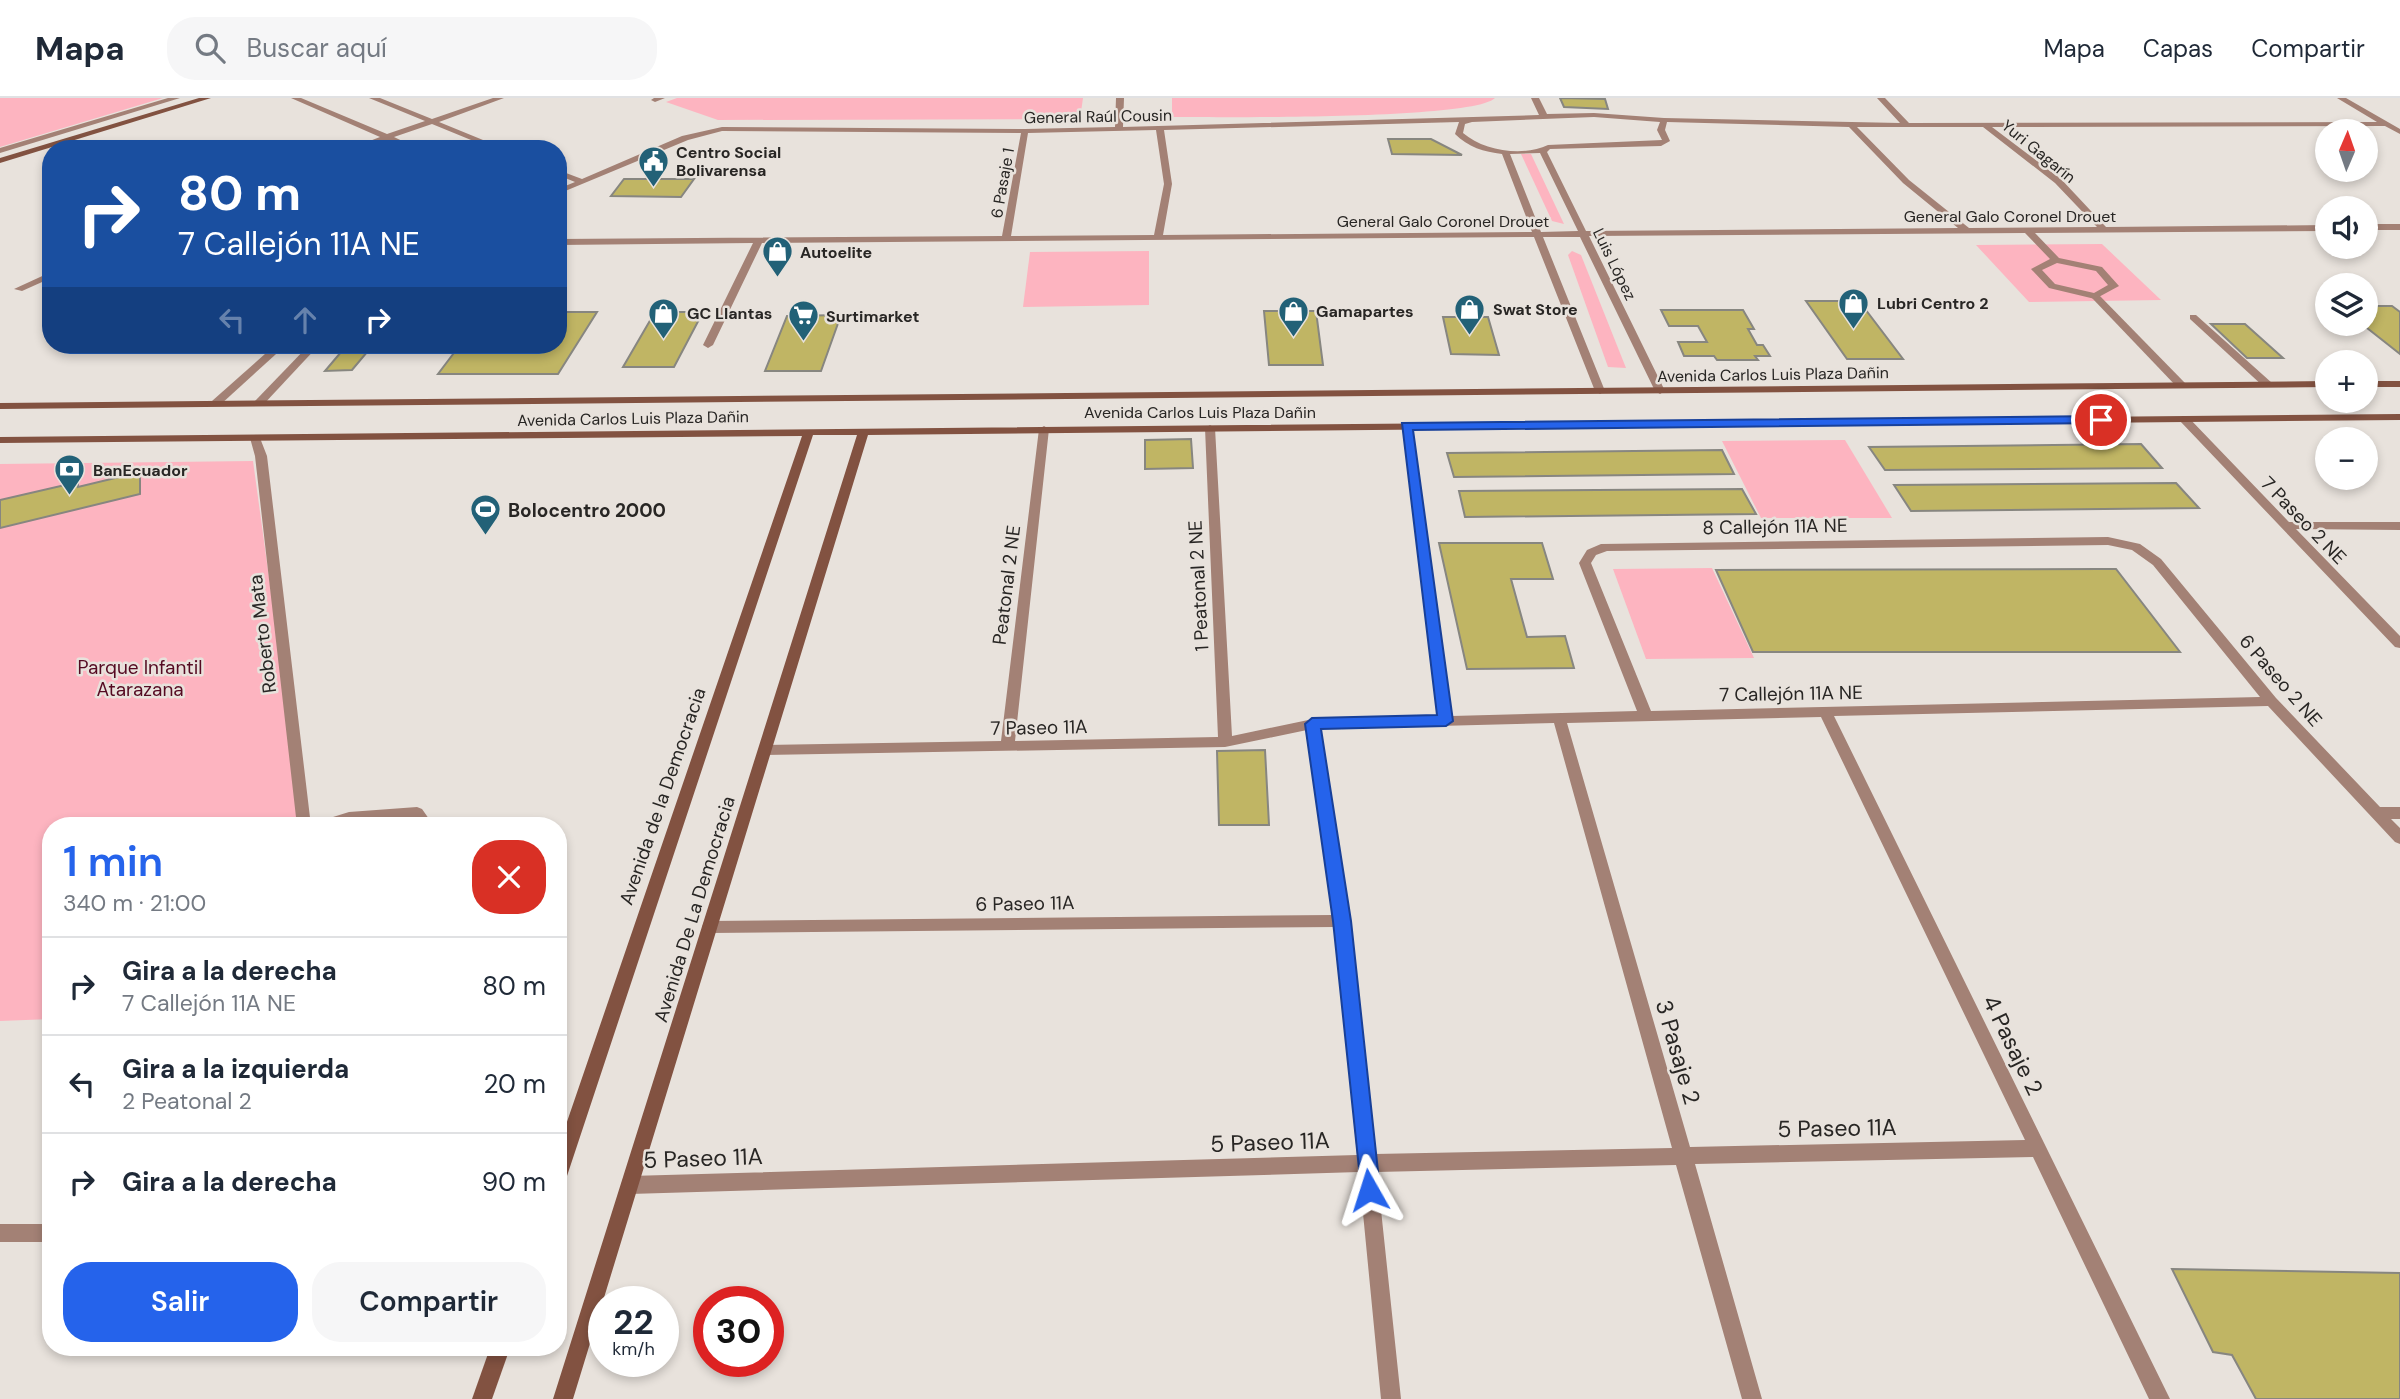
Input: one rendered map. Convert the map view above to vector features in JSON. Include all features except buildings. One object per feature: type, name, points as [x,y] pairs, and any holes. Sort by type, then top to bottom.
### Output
[{"type":"main road","points":[[69,140],[207,98]]},
{"type":"main road","points":[[0,161],[42,148]]},
{"type":"main road","name":"Avenida Carlos Luis Plaza Dañin","points":[[0,405],[2315,384]]},
{"type":"main road","points":[[2378,384],[2400,384]]},
{"type":"main road","name":"Avenida Carlos Luis Plaza Dañin","points":[[0,440],[2400,417]]},
{"type":"main road","name":"Avenida De La Democracia","points":[[563,1399],[864,430]]},
{"type":"main road","name":"Avenida de la Democracia","points":[[567,1149],[809,431]]},
{"type":"main road","points":[[482,1399],[497,1356]]},
{"type":"street","points":[[0,151],[176,98]]},
{"type":"street","points":[[295,98],[394,140]]},
{"type":"street","points":[[373,98],[478,140]]},
{"type":"street","points":[[378,140],[500,98]]},
{"type":"street","points":[[1119,129],[1120,98]]},
{"type":"street","points":[[1535,98],[1543,115]]},
{"type":"street","points":[[1881,98],[1907,125]]},
{"type":"street","points":[[2341,98],[2400,131]]},
{"type":"street","name":"General Raúl Cousin","points":[[583,182],[685,138],[722,129],[1025,131],[1543,115],[1614,115],[1664,120],[1851,125],[2387,124]]},
{"type":"street","points":[[1474,118],[1462,123],[1459,134],[1478,146],[1505,152],[1543,151],[1548,147],[1661,145],[1666,141],[1661,130],[1664,120]]},
{"type":"street","points":[[1851,125],[1887,168],[1967,231]]},
{"type":"street","name":"Yuri Gagarín","points":[[1985,125],[2059,181],[2104,230]]},
{"type":"street","points":[[1158,237],[1168,184],[1160,128]]},
{"type":"street","name":"6 Pasaje 1","points":[[1006,239],[1025,131]]},
{"type":"street","name":"Luis López","points":[[1543,151],[1660,391]]},
{"type":"street","points":[[1505,152],[1600,391]]},
{"type":"street","points":[[567,176],[583,182]]},
{"type":"street","points":[[567,188],[583,182]]},
{"type":"street","points":[[2378,228],[2400,227]]},
{"type":"street","name":"General Galo Coronel Drouet","points":[[567,242],[2315,228]]},
{"type":"street","points":[[2027,230],[2056,260],[2099,269],[2114,286],[2095,296]]},
{"type":"street","points":[[708,345],[759,240]]},
{"type":"street","points":[[2056,260],[2036,270],[2052,286],[2095,296],[2181,385]]},
{"type":"street","points":[[19,289],[42,279]]},
{"type":"street","points":[[2193,317],[2268,385]]},
{"type":"street","points":[[216,403],[271,354]]},
{"type":"street","points":[[259,403],[305,354]]},
{"type":"street","name":"7 Paseo 2 NE","points":[[2184,419],[2400,644]]},
{"type":"street","points":[[1407,426],[1446,721]]},
{"type":"street","name":"1 Peatonal 2 NE","points":[[1209,428],[1225,742]]},
{"type":"street","name":"Peatonal 2 NE","points":[[1007,747],[1044,429]]},
{"type":"street","name":"Roberto Mata","points":[[255,438],[261,456],[303,817]]},
{"type":"street","points":[[2285,525],[2400,526]]},
{"type":"street","name":"8 Callejón 11A NE","points":[[1646,716],[1585,564],[1591,552],[1605,547],[2108,541],[2136,547]]},
{"type":"street","name":"6 Paseo 2 NE","points":[[2136,547],[2157,562],[2271,701],[2400,838]]},
{"type":"street","name":"7 Callejón 11A NE","points":[[1312,724],[2271,701]]},
{"type":"street","name":"4 Pasaje 2","points":[[1825,711],[2160,1399]]},
{"type":"street","name":"3 Pasaje 2","points":[[1559,718],[1752,1399]]},
{"type":"street","points":[[1312,724],[1342,921],[1391,1399]]},
{"type":"street","name":"7 Paseo 11A","points":[[765,750],[1225,742],[1312,724]]},
{"type":"street","points":[[362,817],[416,813],[419,817]]},
{"type":"street","points":[[2377,813],[2400,813]]},
{"type":"street","name":"6 Paseo 11A","points":[[710,927],[1342,921]]},
{"type":"street","name":"5 Paseo 11A","points":[[630,1185],[2038,1148]]},
{"type":"street","points":[[0,1233],[42,1233]]},
{"type":"green space","points":[[0,98],[163,98],[0,147]]},
{"type":"green space","points":[[677,98],[1083,98],[1080,119],[718,120],[666,102]]},
{"type":"green space","points":[[1172,98],[1495,98],[1477,105],[1396,114],[1172,117]]},
{"type":"green space","points":[[1521,154],[1531,154],[1564,224],[1552,221]]},
{"type":"green space","points":[[2102,244],[2161,300],[2029,302],[1976,245]]},
{"type":"green space","points":[[1149,251],[1149,305],[1023,307],[1030,252]]},
{"type":"green space","points":[[1572,251],[1581,255],[1626,368],[1608,367],[1568,255]]},
{"type":"green space","points":[[1845,440],[1892,518],[1761,518],[1722,441]]},
{"type":"green space","name":"Parque Infantil Atarazana","points":[[253,461],[302,817],[42,817],[42,1019],[0,1021],[0,464]]},
{"type":"green space","points":[[1712,568],[1754,658],[1646,659],[1613,569]]},
{"type":"place","name":"Centro Social Bolivarensa","points":[[653,188]]},
{"type":"place","name":"Autoelite","points":[[777,279]]},
{"type":"place","name":"Lubri Centro 2","points":[[1854,330]]},
{"type":"place","name":"Swat Store","points":[[1470,336]]},
{"type":"place","name":"Gamapartes","points":[[1293,338]]},
{"type":"place","name":"GC Llantas","points":[[664,340]]},
{"type":"place","name":"Surtimarket","points":[[803,343]]},
{"type":"place","name":"BanEcuador","points":[[70,497]]},
{"type":"place","name":"Bolocentro 2000","points":[[485,537]]},
{"type":"route","points":[[1369,1190],[1342,921],[1312,724],[1446,721],[1407,426],[2101,420]]}]
